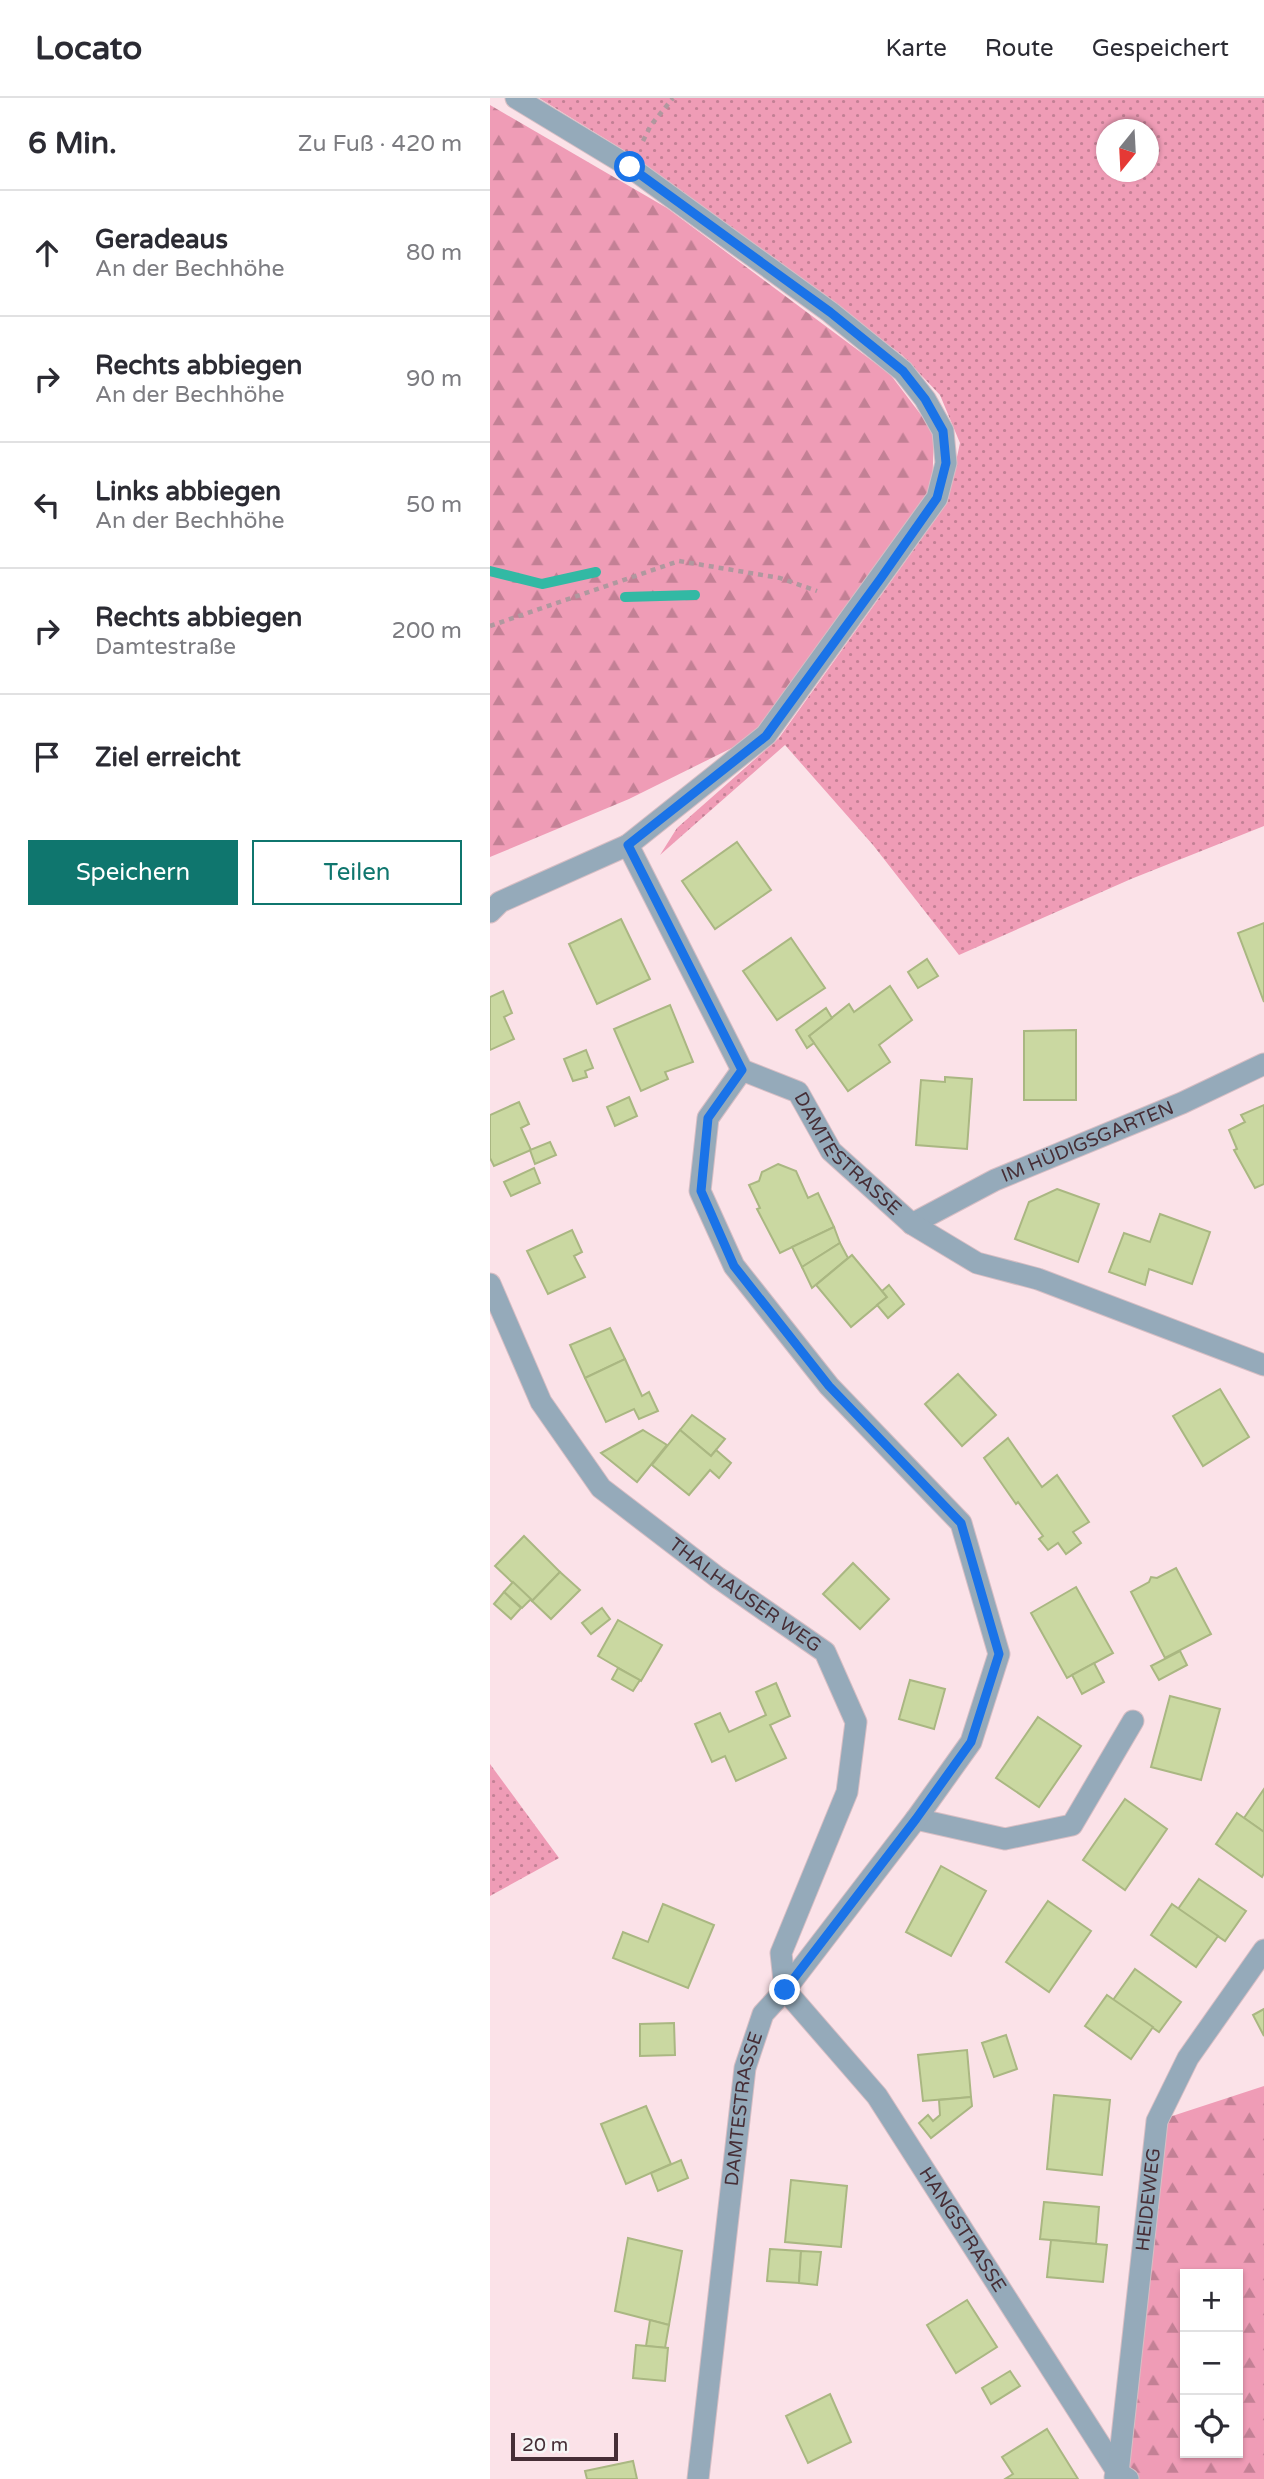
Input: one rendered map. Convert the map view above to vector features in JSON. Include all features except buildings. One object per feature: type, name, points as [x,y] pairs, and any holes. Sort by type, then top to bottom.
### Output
[{"type":"street","points":[[490,912],[500,902],[628,845],[766,736],[937,498],[946,463],[943,431],[925,399],[903,371],[830,312],[630,167],[516,98]]},
{"type":"street","points":[[628,845],[742,1070]]},
{"type":"street","name":"IM HÜDIGSGARTEN","points":[[912,1224],[995,1180],[1182,1102],[1264,1064]]},
{"type":"street","name":"DAMTESTRASSE","points":[[698,2479],[745,2068],[764,2014],[916,1819],[971,1742],[999,1654],[961,1523],[829,1386],[734,1266],[701,1191],[708,1118],[742,1070],[798,1092],[831,1151],[912,1224],[977,1263],[1038,1279],[1264,1365]]},
{"type":"street","name":"THALHAUSER WEG","points":[[490,1284],[541,1402],[601,1488],[717,1577],[825,1652],[856,1722],[847,1792],[781,1953],[785,1990]]},
{"type":"street","points":[[916,1819],[1005,1839],[1072,1825],[1133,1721]]},
{"type":"street","name":"HEIDEWEG","points":[[1120,2477],[1157,2121],[1188,2058],[1264,1950]]},
{"type":"street","name":"HANGSTRASSE","points":[[785,1990],[877,2096],[1120,2477]]},
{"type":"path","points":[[630,167],[651,125],[673,98]]},
{"type":"path","points":[[490,626],[679,561],[780,578],[817,591]]},
{"type":"green space","points":[[539,98],[1264,98],[1264,826],[1131,879],[959,955],[873,845],[785,745],[660,855],[677,828],[779,738],[947,503],[960,443],[940,395],[902,355],[633,156]]},
{"type":"green space","points":[[490,105],[667,208],[890,374],[934,432],[932,493],[758,735],[629,799],[490,857]]},
{"type":"green space","points":[[490,1764],[559,1858],[490,1896]]},
{"type":"green space","points":[[1264,2086],[1264,2479],[1128,2479],[1157,2121]]},
{"type":"waterway","points":[[490,571],[542,584],[596,572]]},
{"type":"waterway","points":[[625,597],[695,595]]},
{"type":"route","points":[[630,167],[830,312],[903,371],[925,399],[943,431],[946,463],[937,498],[766,736],[628,845],[742,1070],[708,1118],[701,1191],[734,1266],[829,1386],[961,1523],[999,1654],[971,1742],[916,1819],[785,1990]]}]
